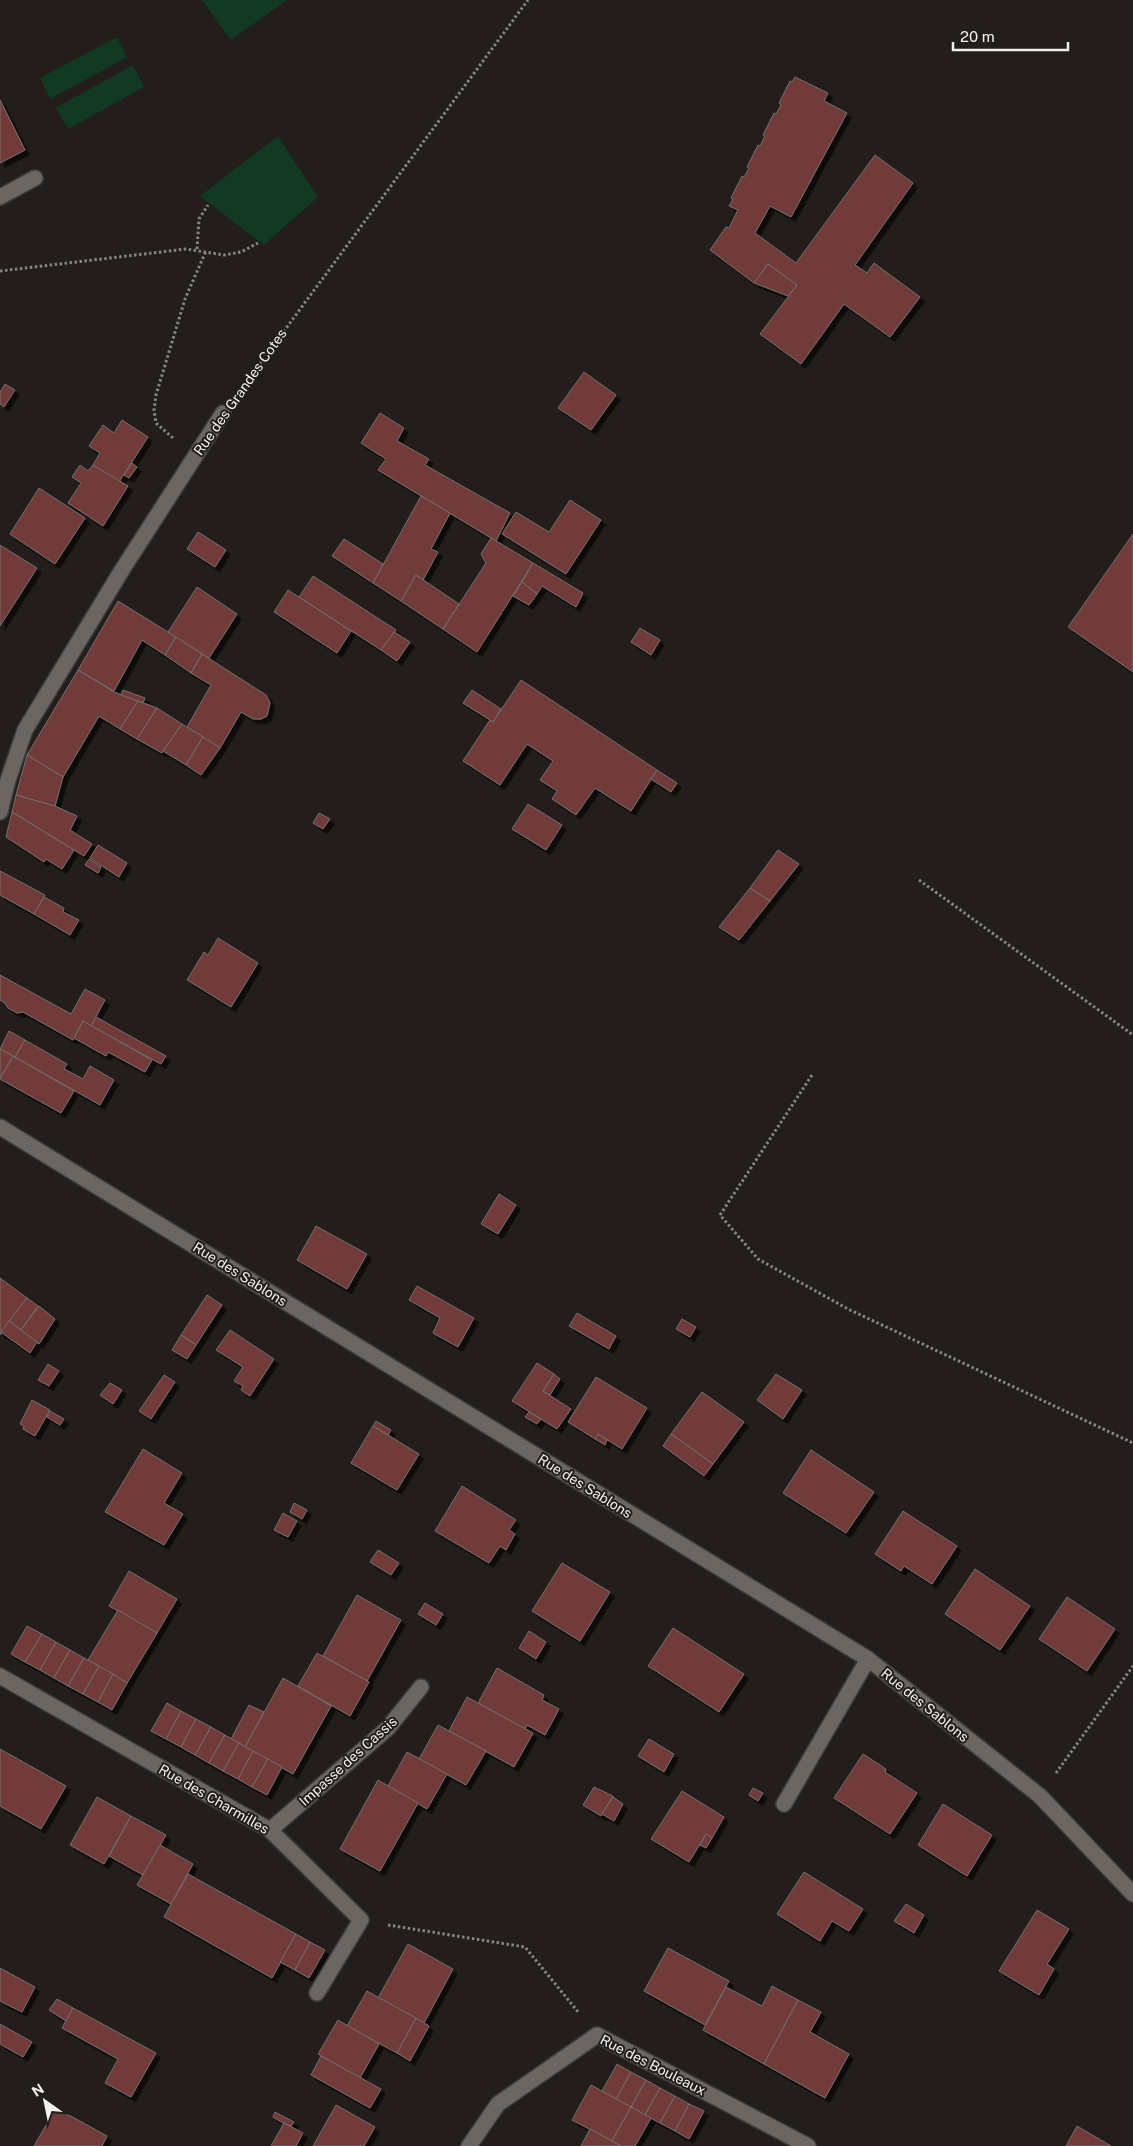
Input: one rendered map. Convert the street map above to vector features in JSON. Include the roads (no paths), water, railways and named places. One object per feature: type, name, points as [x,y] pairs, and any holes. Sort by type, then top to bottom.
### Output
[{"type":"street","points":[[0,197],[35,178]]},
{"type":"street","name":"Rue des Grandes Cotes","points":[[0,812],[8,780],[25,730],[122,570],[223,413]]},
{"type":"street","name":"Rue des Sablons","points":[[0,1127],[868,1659],[1040,1796],[1133,1894]]},
{"type":"street","points":[[784,1804],[868,1659]]},
{"type":"street","name":"Rue des Charmilles","points":[[0,1676],[270,1830],[361,1920],[317,1993]]},
{"type":"street","name":"Impasse des Cassis","points":[[270,1830],[388,1728],[421,1687]]},
{"type":"street","name":"Rue des Bouleaux","points":[[470,2146],[498,2104],[597,2035],[808,2146]]}]
